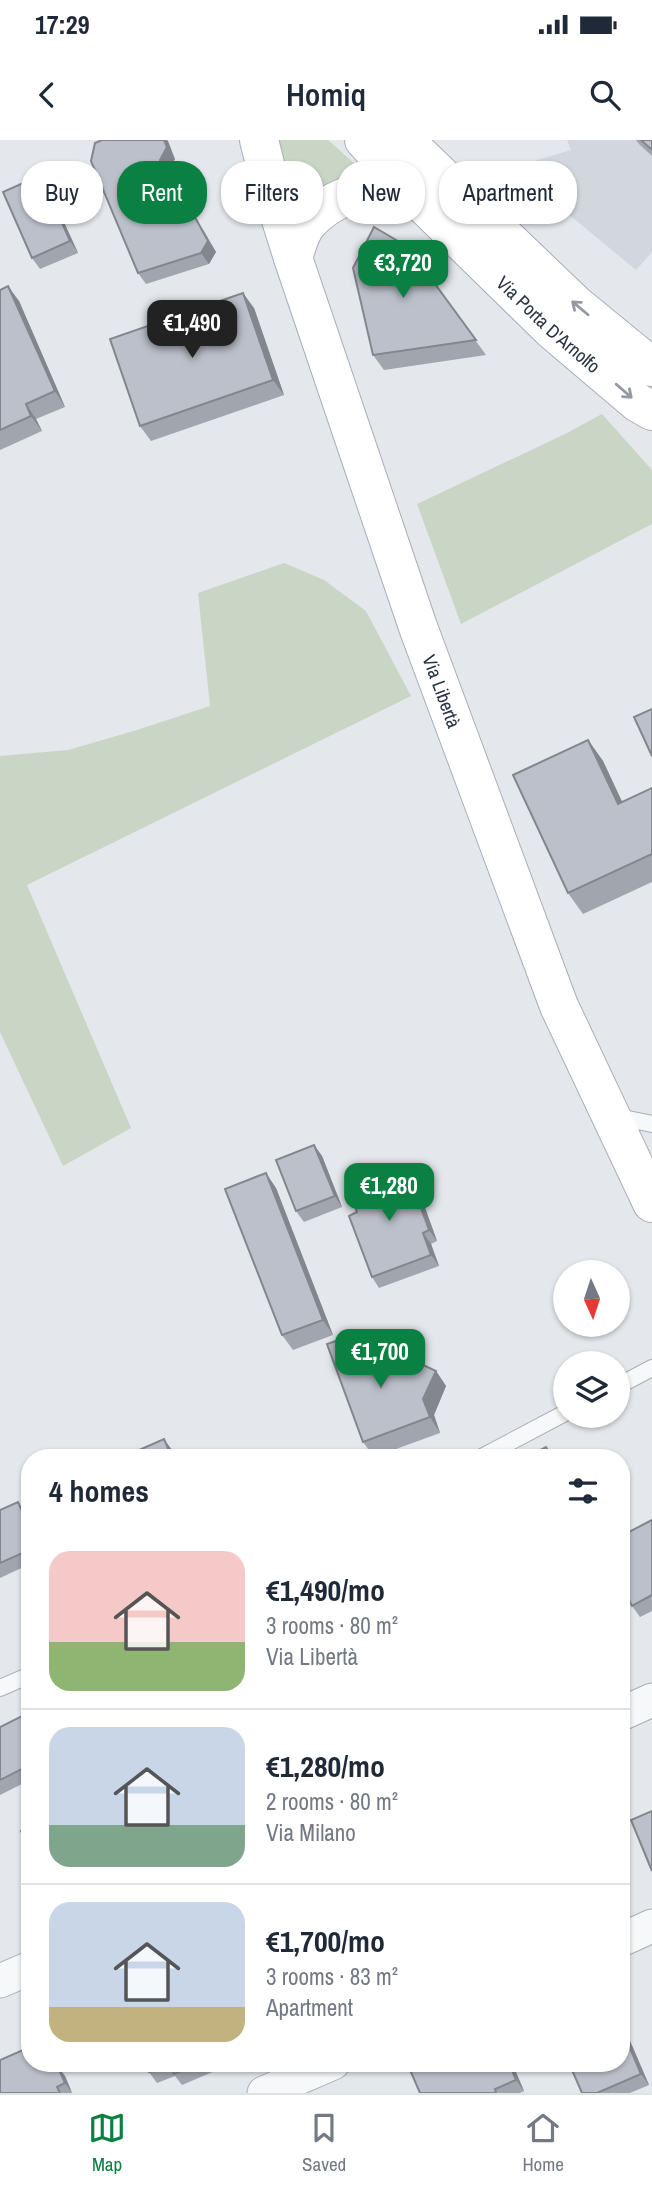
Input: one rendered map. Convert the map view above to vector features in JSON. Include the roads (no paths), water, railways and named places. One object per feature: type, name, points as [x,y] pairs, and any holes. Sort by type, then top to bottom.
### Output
[{"type":"street","name":"Via Libertà","points":[[259,140],[293,258],[418,627],[559,1006],[652,1203]]},
{"type":"street","name":"Via Porta D'Arnolfo","points":[[364,140],[383,161]]},
{"type":"street","name":"Via Porta D'Arnolfo","points":[[404,140],[575,304],[652,367]]},
{"type":"street","points":[[293,258],[299,237],[308,223],[337,201]]},
{"type":"street","name":"Via Porta D'Arnolfo","points":[[425,206],[552,330],[638,403],[652,411]]},
{"type":"street","points":[[630,1709],[652,1700]]},
{"type":"street","points":[[630,1936],[652,1926]]},
{"type":"street","points":[[0,1981],[21,1972]]},
{"type":"street","points":[[264,2093],[312,2072]]},
{"type":"lane","points":[[610,1115],[652,1124]]},
{"type":"lane","points":[[630,1380],[652,1368]]},
{"type":"lane","points":[[497,1449],[553,1419]]},
{"type":"lane","points":[[0,1688],[21,1679]]}]
